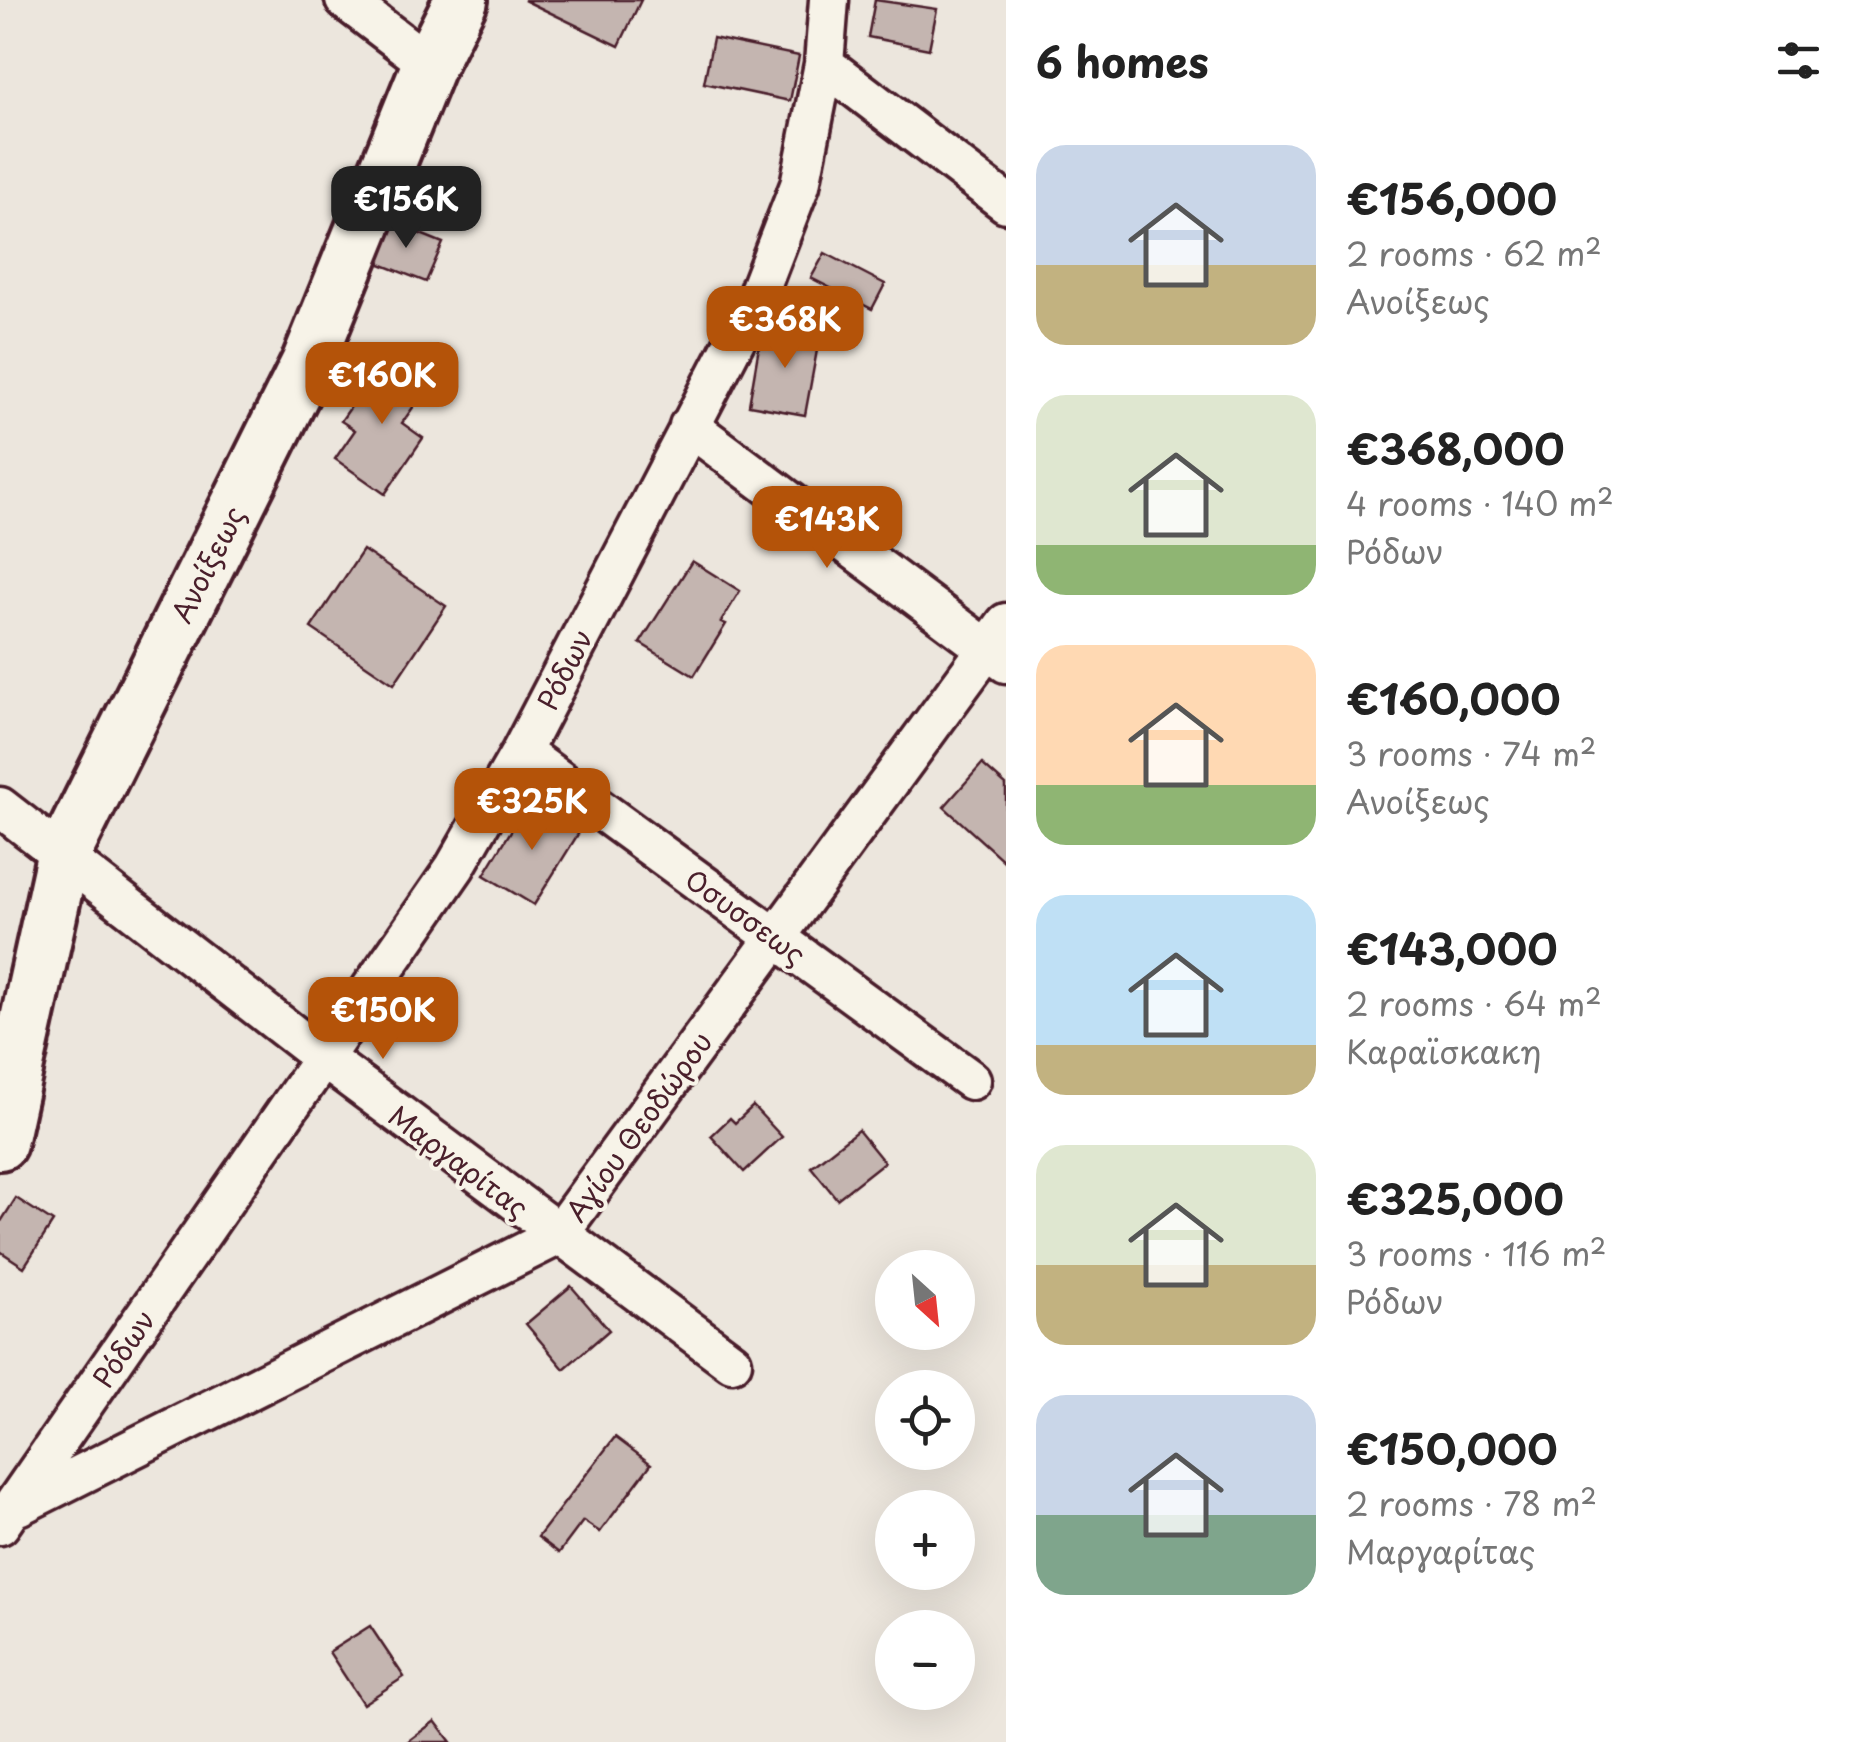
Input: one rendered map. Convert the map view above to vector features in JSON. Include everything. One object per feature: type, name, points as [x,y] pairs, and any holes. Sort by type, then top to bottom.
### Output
[{"type":"street","points":[[345,0],[429,64]]},
{"type":"street","name":"Ανοίξεως","points":[[0,1143],[63,856],[308,363],[429,64],[462,0]]},
{"type":"street","name":"Ρόδων","points":[[5,1511],[455,867],[521,752],[754,304],[800,185],[824,64],[830,0]]},
{"type":"street","points":[[824,64],[1006,204]]},
{"type":"street","points":[[688,426],[1000,645]]},
{"type":"street","name":"Αγίου Θεοδώρου","points":[[5,1511],[558,1236],[776,938],[1000,645]]},
{"type":"street","name":"Οσυσσεως","points":[[521,752],[971,1080]]},
{"type":"street","name":"Μαργαρίτας","points":[[0,807],[558,1236],[732,1362]]},
{"type":"building","points":[[524,0],[641,0],[619,46]]},
{"type":"building","points":[[875,0],[937,9],[929,49],[868,37]]},
{"type":"building","points":[[713,38],[799,56],[790,101],[704,83]]},
{"type":"building","points":[[386,220],[443,243],[426,282],[370,260]]},
{"type":"building","points":[[825,253],[885,284],[872,309],[811,278]]},
{"type":"building","points":[[776,327],[820,334],[805,415],[749,405],[760,341],[773,343]]},
{"type":"building","points":[[384,359],[426,389],[402,423],[423,438],[385,494],[335,459],[355,430],[341,421]]},
{"type":"building","points":[[363,550],[446,606],[394,684],[311,628]]},
{"type":"building","points":[[692,561],[740,591],[721,622],[726,624],[694,676],[640,643]]},
{"type":"building","points":[[982,764],[1006,785],[1006,863],[944,807]]},
{"type":"building","points":[[530,800],[580,831],[534,905],[484,875]]},
{"type":"building","points":[[753,1106],[782,1137],[744,1172],[711,1136],[730,1118],[735,1123]]},
{"type":"building","points":[[858,1130],[884,1162],[837,1199],[811,1167]]},
{"type":"building","points":[[16,1198],[53,1222],[24,1267],[0,1251],[0,1223]]},
{"type":"building","points":[[571,1286],[609,1330],[564,1369],[526,1324]]},
{"type":"building","points":[[615,1437],[651,1464],[600,1532],[583,1521],[559,1553],[538,1537]]},
{"type":"building","points":[[370,1626],[404,1677],[363,1704],[329,1652]]},
{"type":"building","points":[[435,1721],[451,1742],[407,1742]]}]
